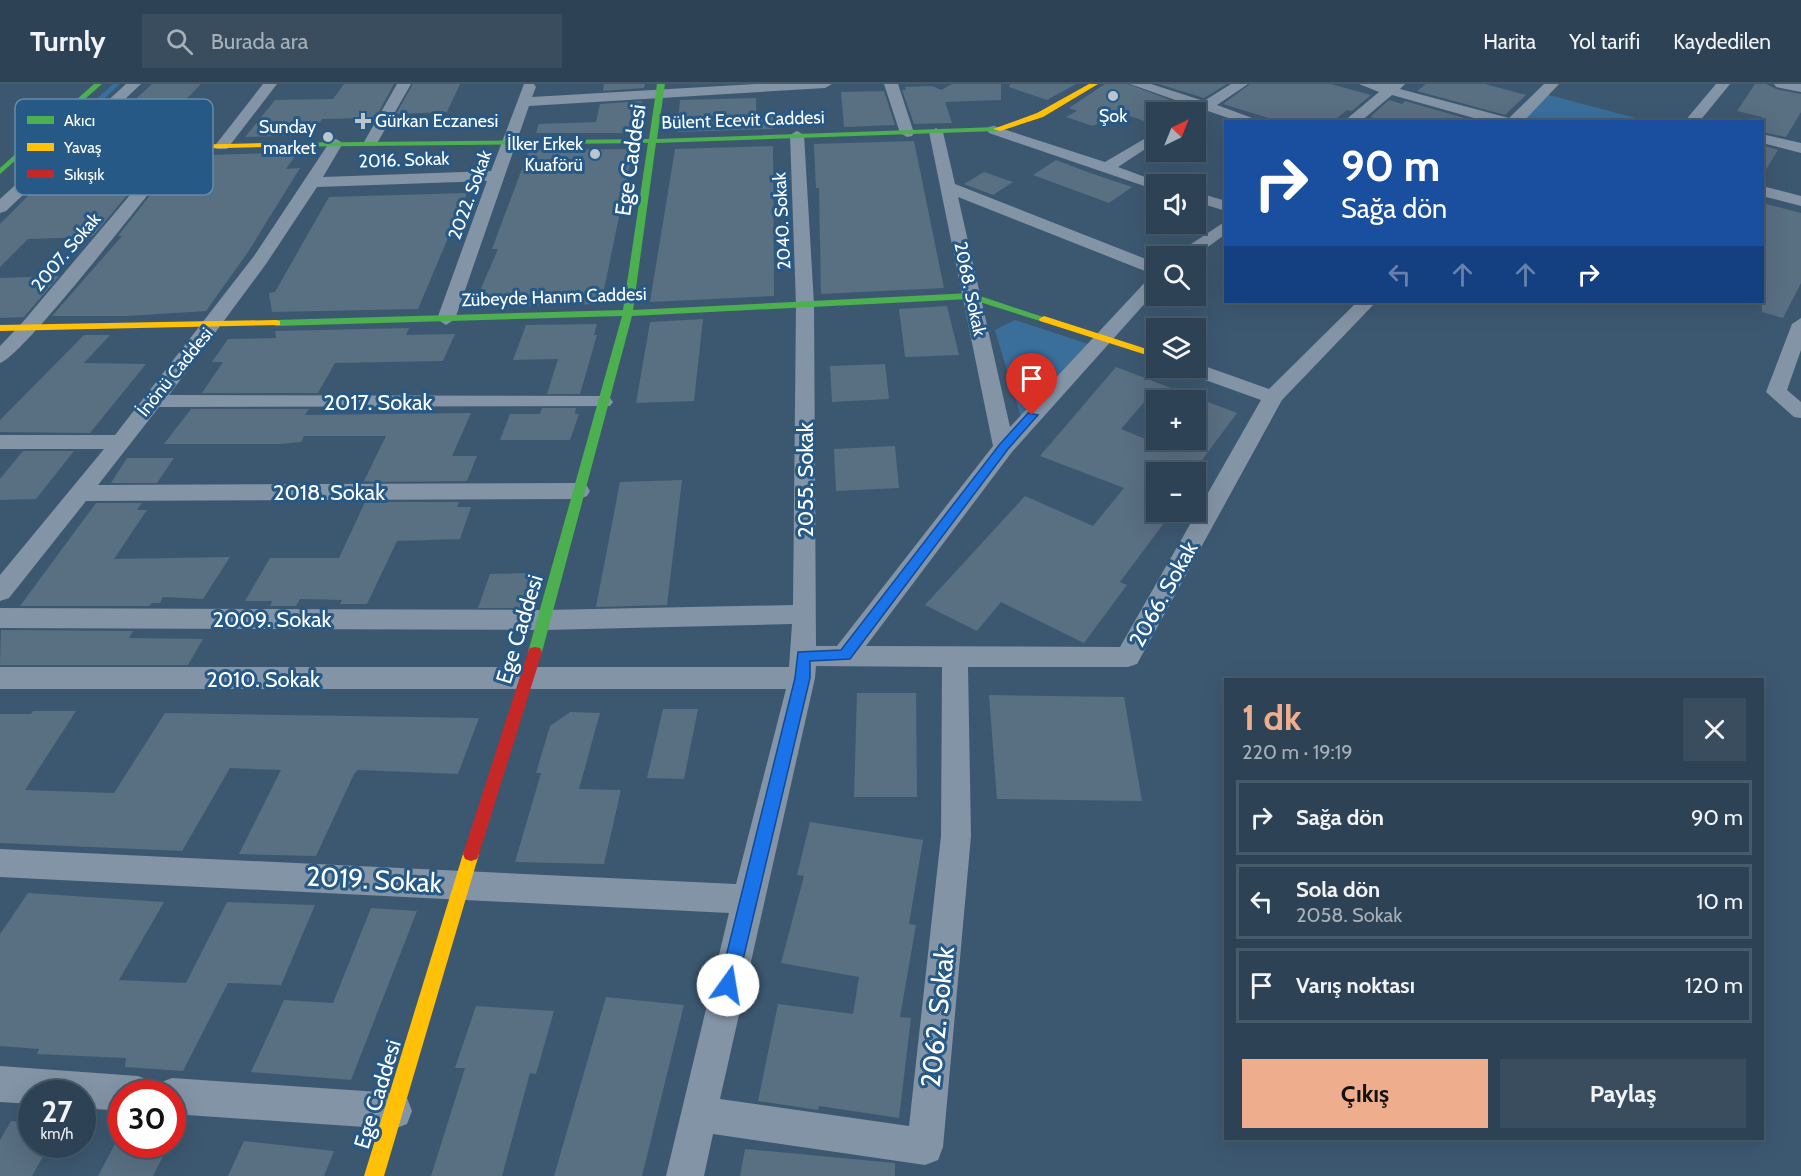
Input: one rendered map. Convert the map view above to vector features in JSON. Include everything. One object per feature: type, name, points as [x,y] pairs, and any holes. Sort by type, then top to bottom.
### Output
[{"type":"street","points":[[81,99],[98,84]]},
{"type":"street","points":[[118,99],[134,84]]},
{"type":"street","points":[[222,146],[270,84]]},
{"type":"street","points":[[371,142],[404,84]]},
{"type":"street","name":"2022. Sokak","points":[[446,318],[530,84]]},
{"type":"street","points":[[524,102],[661,90],[825,84]]},
{"type":"street","points":[[891,84],[907,133]]},
{"type":"street","name":"Bülent Ecevit Caddesi","points":[[213,146],[336,142],[655,141],[994,130],[1040,115],[1094,84]]},
{"type":"street","points":[[1137,84],[1182,102]]},
{"type":"street","points":[[1206,105],[1241,84]]},
{"type":"street","points":[[1366,84],[1394,87],[1500,120]]},
{"type":"street","points":[[1528,84],[1549,86]]},
{"type":"street","points":[[1694,120],[1723,84]]},
{"type":"street","points":[[1781,84],[1801,88]]},
{"type":"street","points":[[1516,120],[1549,86]]},
{"type":"street","points":[[1353,120],[1394,87]]},
{"type":"street","name":"Ege Caddesi","points":[[374,1176],[461,884],[545,620],[628,313],[661,90]]},
{"type":"street","points":[[1206,110],[1247,120]]},
{"type":"street","points":[[994,130],[1146,182]]},
{"type":"street","name":"2068. Sokak","points":[[936,132],[1004,447]]},
{"type":"street","name":"2040. Sokak","points":[[797,135],[805,304]]},
{"type":"street","points":[[1764,139],[1801,148]]},
{"type":"street","name":"İnönü Caddesi","points":[[0,592],[213,325],[313,182],[336,142]]},
{"type":"street","points":[[1105,169],[1146,142]]},
{"type":"street","points":[[0,172],[15,158]]},
{"type":"street","name":"2016. Sokak","points":[[313,182],[497,176]]},
{"type":"street","points":[[948,187],[1146,265]]},
{"type":"street","points":[[1764,192],[1801,201]]},
{"type":"street","points":[[0,208],[15,194]]},
{"type":"street","name":"2007. Sokak","points":[[0,357],[29,327],[138,195]]},
{"type":"street","points":[[1206,200],[1224,205]]},
{"type":"street","points":[[1199,246],[1224,227]]},
{"type":"street","points":[[845,656],[1004,447],[1146,291]]},
{"type":"street","name":"Zübeyde Hanım Caddesi","points":[[0,328],[213,325],[628,313],[971,296],[1146,351]]},
{"type":"street","name":"2066. Sokak","points":[[1128,657],[1273,397],[1366,303]]},
{"type":"street","name":"2055. Sokak","points":[[685,1176],[803,667],[805,304]]},
{"type":"street","points":[[1801,324],[1776,392],[1801,412]]},
{"type":"street","points":[[1206,374],[1273,397]]},
{"type":"street","name":"2017. Sokak","points":[[152,401],[603,402]]},
{"type":"street","points":[[0,442],[120,442]]},
{"type":"street","name":"2018. Sokak","points":[[79,493],[579,491]]},
{"type":"street","name":"2009. Sokak","points":[[0,618],[545,620],[805,614]]},
{"type":"street","name":"2010. Sokak","points":[[0,678],[526,679],[803,667],[845,656],[1128,657]]},
{"type":"street","name":"2062. Sokak","points":[[699,1114],[925,1147],[956,836],[955,658]]},
{"type":"street","name":"2019. Sokak","points":[[0,862],[748,899]]},
{"type":"street","points":[[0,1084],[108,1092]]},
{"type":"street","points":[[186,1097],[394,1111]]},
{"type":"shaded area","points":[[113,84],[120,84],[104,99],[97,99]]},
{"type":"shaded area","points":[[1545,94],[1643,120],[1524,120]]},
{"type":"shaded area","points":[[1015,320],[1088,344],[1021,417],[995,330]]},
{"type":"building","points":[[152,84],[201,84],[186,99],[136,99]]},
{"type":"building","points":[[344,84],[394,84],[377,115],[370,118],[322,119],[310,135],[245,137],[275,100],[333,99]]},
{"type":"building","points":[[413,84],[460,84],[447,112],[396,114]]},
{"type":"building","points":[[604,84],[645,84],[644,88],[603,91]]},
{"type":"building","points":[[952,84],[1001,84],[1001,100],[945,102],[952,123],[914,124],[902,90],[906,90],[905,87],[932,86],[941,90]]},
{"type":"building","points":[[1010,84],[1076,84],[1047,100],[1009,87]]},
{"type":"building","points":[[1105,84],[1128,84],[1175,102],[1146,102],[1146,122],[1118,112],[1093,126],[1066,117],[1077,111],[1069,108]]},
{"type":"building","points":[[1158,84],[1227,84],[1204,98]]},
{"type":"building","points":[[1250,84],[1331,84],[1371,95],[1352,111],[1347,110],[1334,120],[1275,120],[1223,104]]},
{"type":"building","points":[[1426,84],[1485,84],[1526,95],[1505,115],[1417,91]]},
{"type":"building","points":[[1755,84],[1766,84],[1776,89],[1801,94],[1801,112],[1786,137],[1764,132],[1762,117],[1737,111]]},
{"type":"building","points":[[884,91],[895,125],[844,127],[841,92]]},
{"type":"building","points":[[756,98],[756,116],[773,116],[773,129],[677,132],[680,100]]},
{"type":"building","points":[[1389,100],[1402,104],[1405,101],[1471,120],[1382,120],[1370,117]]},
{"type":"building","points":[[642,101],[637,133],[536,133],[539,124],[596,122],[600,104]]},
{"type":"building","points":[[914,141],[944,288],[821,294],[819,188],[816,188],[814,144]]},
{"type":"building","points":[[773,146],[774,296],[650,302],[675,149]]},
{"type":"building","points":[[1764,146],[1778,150],[1764,173]]},
{"type":"building","points":[[633,149],[601,304],[473,307],[498,249],[492,249],[529,150]]},
{"type":"building","points":[[298,152],[286,169],[300,168],[248,252],[206,311],[127,316],[52,316],[122,236],[118,236],[150,195],[213,195],[213,155]]},
{"type":"building","points":[[1056,160],[1132,187],[1109,203],[1033,175]]},
{"type":"building","points":[[984,172],[1013,182],[993,195],[964,184]]},
{"type":"building","points":[[467,193],[418,309],[272,312],[269,293],[275,292],[329,197]]},
{"type":"building","points":[[29,195],[127,195],[92,237],[28,239],[0,267],[0,224]]},
{"type":"building","points":[[1764,204],[1801,213],[1801,283],[1783,318],[1762,312],[1762,303],[1764,303]]},
{"type":"building","points":[[59,276],[24,317],[0,318],[0,278]]},
{"type":"building","points":[[947,306],[959,355],[905,357],[899,309]]},
{"type":"building","points":[[703,319],[694,401],[636,403],[650,322]]},
{"type":"building","points":[[597,324],[594,335],[597,335],[580,394],[547,394],[558,359],[513,360],[526,325]]},
{"type":"building","points":[[409,328],[406,335],[455,334],[443,361],[335,363],[318,393],[202,393],[223,362],[212,362],[228,339],[276,338],[275,331]]},
{"type":"building","points":[[84,335],[110,335],[84,363],[146,364],[90,433],[0,432],[0,420]]},
{"type":"building","points":[[885,364],[889,399],[832,402],[830,366]]},
{"type":"building","points":[[1116,367],[1176,390],[1146,390],[1146,400],[1121,429],[1146,439],[1146,450],[1206,450],[1206,401],[1237,413],[1200,462],[1146,462],[1146,522],[1165,522],[1120,582],[1127,585],[1084,643],[1001,602],[977,631],[925,605],[1025,496],[1093,526],[1124,488],[1040,456]]},
{"type":"building","points":[[542,408],[576,408],[575,414],[579,414],[570,440],[500,440],[510,414],[540,414]]},
{"type":"building","points":[[191,409],[309,409],[305,415],[471,413],[452,456],[477,456],[467,481],[374,482],[364,481],[386,436],[304,436],[301,442],[280,444],[164,444]]},
{"type":"building","points":[[895,446],[899,488],[836,491],[834,449]]},
{"type":"building","points":[[23,451],[74,451],[36,499],[0,500],[0,479]]},
{"type":"building","points":[[127,458],[174,458],[157,483],[111,483]]},
{"type":"building","points":[[682,480],[667,605],[596,607],[620,482]]},
{"type":"building","points":[[365,502],[459,502],[457,507],[471,507],[460,539],[397,541],[367,604],[340,604],[342,600],[300,599],[296,606],[270,606],[272,601],[245,601],[270,558],[339,558]]},
{"type":"building","points":[[96,503],[142,503],[137,510],[147,510],[114,559],[230,557],[203,599],[163,597],[160,603],[152,603],[149,606],[20,606]]},
{"type":"building","points":[[531,573],[521,608],[478,608],[490,574]]},
{"type":"building","points":[[1,630],[133,631],[129,638],[203,639],[188,665],[0,665]]},
{"type":"building","points":[[857,693],[916,693],[917,797],[854,797]]},
{"type":"building","points":[[989,695],[1124,697],[1142,801],[997,799]]},
{"type":"building","points":[[663,709],[698,709],[684,779],[647,778]]},
{"type":"building","points":[[33,711],[76,711],[25,790],[114,793],[165,713],[479,718],[458,774],[358,770],[354,774],[316,856],[239,854],[281,770],[230,768],[182,851],[0,843],[0,714],[31,714]]},
{"type":"building","points":[[570,712],[600,713],[579,789],[621,790],[604,864],[515,862],[541,773],[536,773],[550,726]]},
{"type":"building","points":[[810,822],[923,840],[909,924],[916,925],[900,1017],[911,1018],[899,1118],[819,1106],[818,1110],[758,1101],[778,1004],[853,1014],[859,977],[781,963],[804,876],[797,875]]},
{"type":"building","points":[[28,893],[164,902],[119,980],[186,983],[227,902],[315,905],[281,985],[228,983],[183,1071],[125,1067],[126,1058],[37,1054],[39,1049],[0,1046],[0,934]]},
{"type":"building","points":[[371,908],[417,911],[351,1080],[251,1072],[284,1000],[333,1003]]},
{"type":"building","points":[[606,997],[684,1005],[642,1176],[554,1176]]},
{"type":"building","points":[[476,1006],[554,1011],[536,1074],[530,1073],[502,1176],[431,1176],[465,1068],[455,1068]]},
{"type":"building","points":[[11,1121],[18,1122],[18,1158],[42,1158],[32,1176],[0,1176],[0,1140]]},
{"type":"building","points":[[244,1141],[334,1151],[324,1176],[228,1176]]},
{"type":"building","points":[[745,1149],[895,1163],[895,1176],[740,1176]]},
{"type":"building","points":[[108,1157],[162,1158],[153,1176],[98,1176]]},
{"type":"traffic: fast","points":[[81,99],[98,84]]},
{"type":"traffic: fast","points":[[535,652],[627,316],[661,84]]},
{"type":"traffic: fast","points":[[265,145],[655,141],[997,129]]},
{"type":"traffic: fast","points":[[0,172],[15,159]]},
{"type":"traffic: fast","points":[[276,323],[628,313],[971,296],[1044,319]]},
{"type":"traffic: slow","points":[[997,129],[1040,115],[1094,84]]},
{"type":"traffic: slow","points":[[213,146],[265,145]]},
{"type":"traffic: slow","points":[[1044,319],[1146,352]]},
{"type":"traffic: slow","points":[[0,328],[276,323]]},
{"type":"traffic: slow","points":[[374,1176],[471,854]]},
{"type":"traffic: jam","points":[[471,854],[535,652]]},
{"type":"place","name":"Şok","points":[[1113,96]]},
{"type":"place","name":"Gürkan Eczanesi","points":[[363,121]]},
{"type":"place","name":"Sunday market","points":[[328,137]]},
{"type":"place","name":"İlker Erkek Kuaförü","points":[[595,154]]},
{"type":"route","points":[[728,985],[802,678],[803,656],[845,656],[1004,447],[1032,415]]}]
